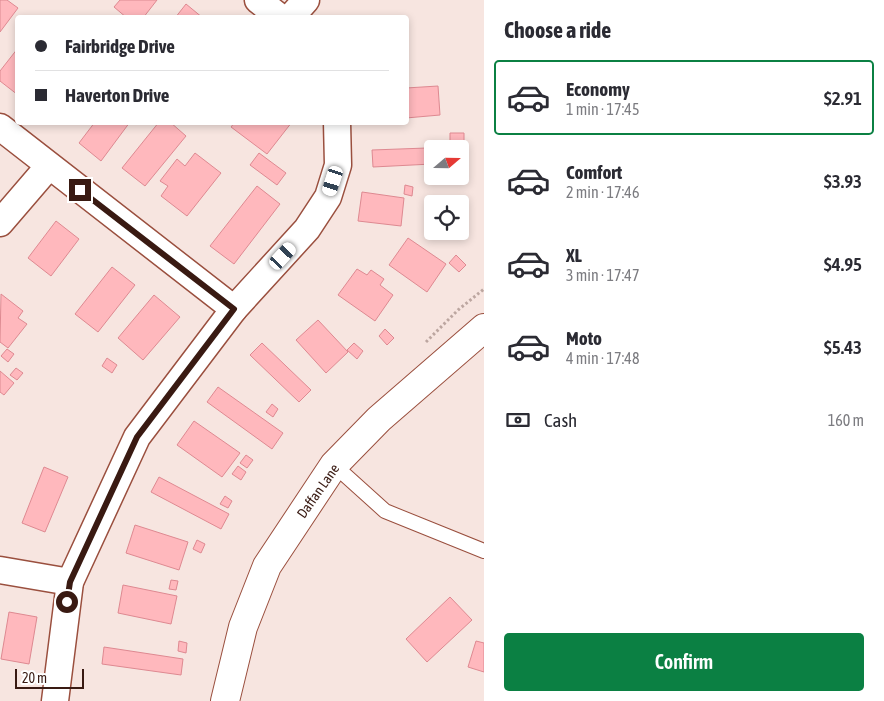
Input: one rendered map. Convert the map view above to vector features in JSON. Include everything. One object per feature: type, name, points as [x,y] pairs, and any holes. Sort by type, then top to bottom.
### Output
[{"type":"street","points":[[258,0],[277,15]]},
{"type":"street","points":[[293,15],[306,0]]},
{"type":"street","points":[[55,701],[70,582],[137,437],[234,309],[307,229],[328,197],[338,164],[337,125]]},
{"type":"street","points":[[0,126],[234,309]]},
{"type":"street","points":[[0,224],[49,166]]},
{"type":"street","name":"Daffan Lane","points":[[225,701],[243,627],[267,566],[334,465],[379,419],[484,328]]},
{"type":"street","points":[[0,570],[70,582]]},
{"type":"lane","points":[[334,465],[385,511],[484,551]]},
{"type":"building","points":[[0,0],[7,0],[18,8],[0,32]]},
{"type":"building","points":[[120,0],[157,0],[145,15],[123,15],[114,7]]},
{"type":"building","points":[[186,4],[199,15],[177,15]]},
{"type":"building","points":[[15,52],[15,93],[0,81],[0,71]]},
{"type":"building","points":[[438,86],[440,115],[409,118],[409,88]]},
{"type":"building","points":[[93,125],[128,125],[101,161],[79,143]]},
{"type":"building","points":[[157,125],[173,125],[186,136],[145,186],[122,168]]},
{"type":"building","points":[[233,125],[290,125],[267,154],[231,127]]},
{"type":"building","points":[[450,133],[464,133],[464,140],[450,140]]},
{"type":"building","points":[[424,148],[424,164],[373,167],[372,150]]},
{"type":"building","points":[[195,153],[221,173],[187,216],[161,196],[168,186],[160,181],[177,159],[185,166]]},
{"type":"building","points":[[259,153],[286,173],[277,185],[250,165]]},
{"type":"building","points":[[405,185],[413,187],[412,196],[404,194]]},
{"type":"building","points":[[257,186],[280,204],[234,264],[210,246]]},
{"type":"building","points":[[362,192],[404,198],[401,226],[358,221]]},
{"type":"building","points":[[56,221],[79,239],[51,276],[28,258]]},
{"type":"building","points":[[408,238],[446,264],[427,292],[389,265]]},
{"type":"building","points":[[456,255],[466,265],[459,272],[449,263]]},
{"type":"building","points":[[112,267],[135,285],[98,332],[75,314]]},
{"type":"building","points":[[357,269],[367,275],[371,270],[384,279],[380,285],[393,295],[375,321],[338,295]]},
{"type":"building","points":[[1,294],[23,311],[18,318],[27,324],[8,348],[0,342]]},
{"type":"building","points":[[154,295],[180,317],[143,360],[118,338]]},
{"type":"building","points":[[318,320],[348,352],[326,373],[296,340]]},
{"type":"building","points":[[385,329],[394,338],[387,345],[379,336]]},
{"type":"building","points":[[262,343],[311,390],[299,402],[250,355]]},
{"type":"building","points":[[354,343],[363,351],[357,359],[347,350]]},
{"type":"building","points":[[7,349],[14,354],[8,362],[1,356]]},
{"type":"building","points":[[107,358],[117,365],[112,373],[102,366]]},
{"type":"building","points":[[16,368],[23,373],[17,380],[10,375]]},
{"type":"building","points":[[0,371],[14,383],[4,395],[0,392]]},
{"type":"building","points":[[218,387],[283,433],[272,449],[207,402]]},
{"type":"building","points":[[272,404],[278,409],[273,417],[266,412]]},
{"type":"building","points":[[194,421],[240,453],[222,477],[177,445]]},
{"type":"building","points":[[246,455],[253,460],[247,468],[240,463]]},
{"type":"building","points":[[238,466],[246,472],[241,480],[232,474]]},
{"type":"building","points":[[44,467],[68,477],[45,532],[22,523]]},
{"type":"building","points":[[159,477],[229,514],[221,529],[151,492]]},
{"type":"building","points":[[225,496],[232,501],[228,508],[220,504]]},
{"type":"building","points":[[135,525],[188,542],[179,570],[126,553]]},
{"type":"building","points":[[197,540],[205,544],[201,553],[193,549]]},
{"type":"building","points":[[171,580],[178,581],[176,590],[169,589]]},
{"type":"building","points":[[123,585],[177,596],[171,624],[118,613]]},
{"type":"building","points":[[450,597],[472,620],[427,662],[406,639]]},
{"type":"building","points":[[9,612],[37,617],[29,664],[1,659]]},
{"type":"building","points":[[179,641],[187,643],[186,653],[178,651]]},
{"type":"building","points":[[476,641],[484,643],[484,672],[468,667]]},
{"type":"building","points":[[104,647],[183,659],[181,675],[102,664]]},
{"type":"route","points":[[67,602],[70,582],[137,437],[234,309],[80,190]]}]
